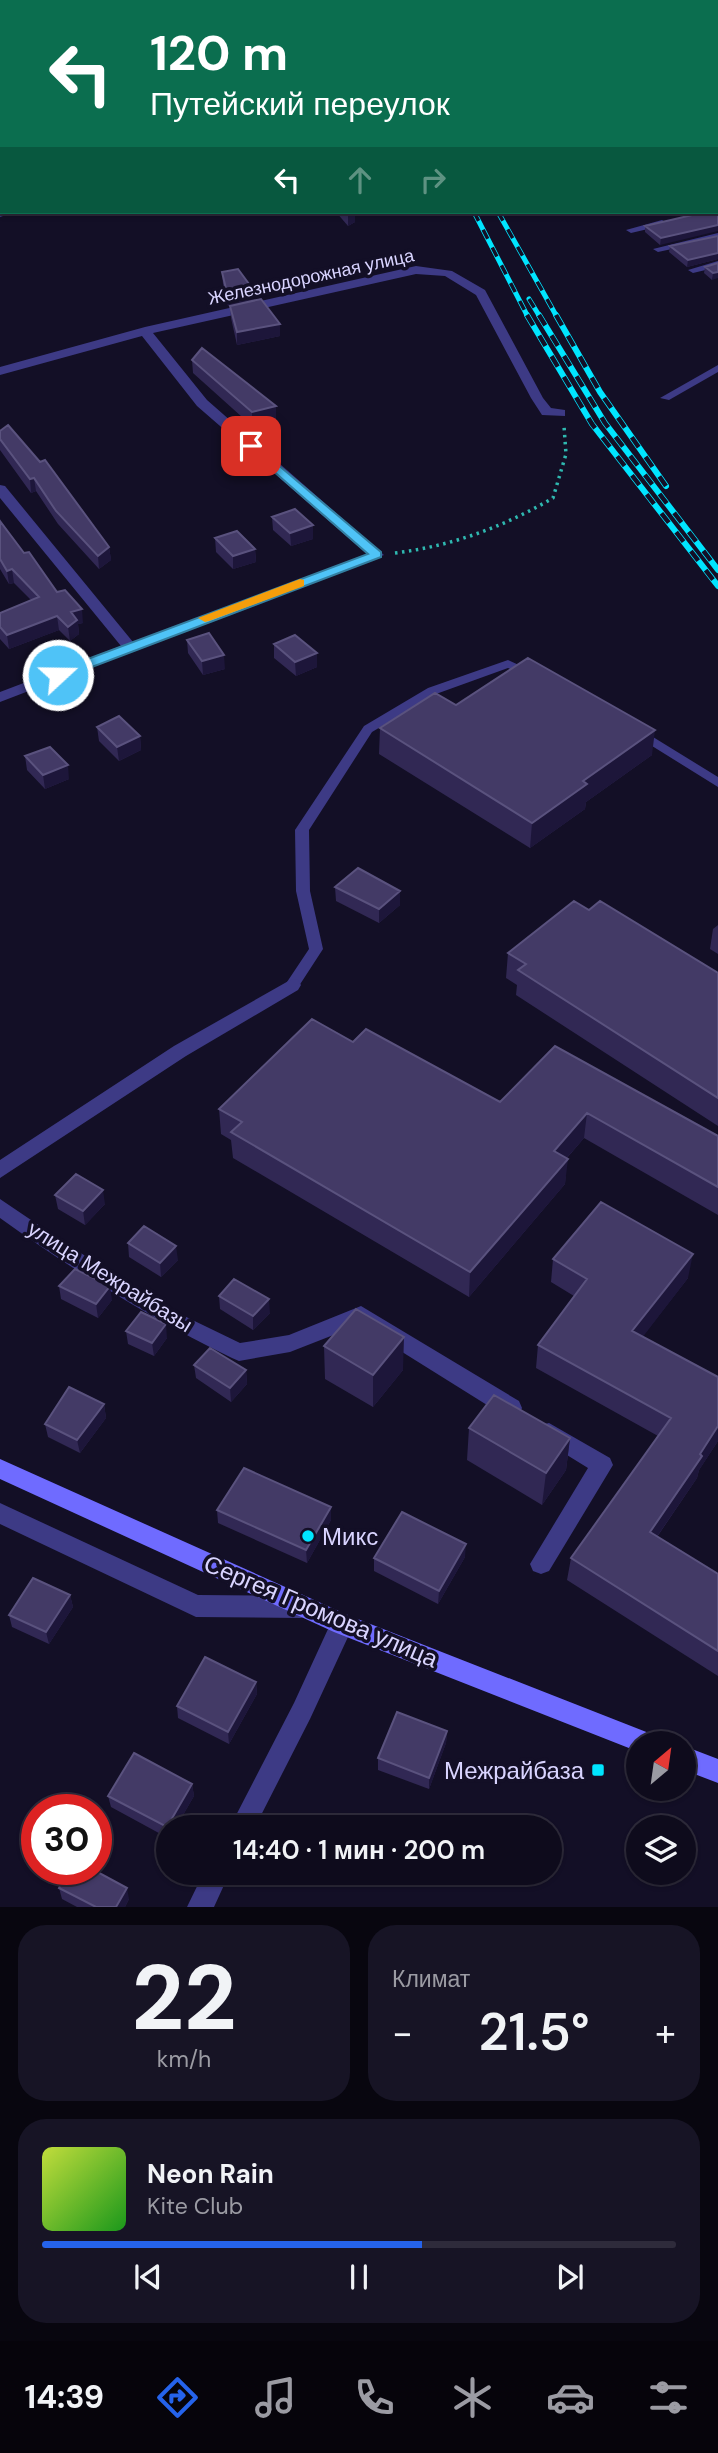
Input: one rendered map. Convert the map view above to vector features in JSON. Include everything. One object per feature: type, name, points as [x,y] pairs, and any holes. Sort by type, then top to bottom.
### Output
[{"type":"street","name":"Железнодорожная улица","points":[[0,371],[145,331],[416,270],[448,273],[481,293],[537,398],[547,412],[560,413]]},
{"type":"street","points":[[0,697],[377,555],[202,403],[145,331]]},
{"type":"street","points":[[0,489],[130,647]]},
{"type":"street","points":[[0,1170],[180,1051],[292,985]]},
{"type":"street","name":"улица Межрайбазы","points":[[0,1207],[64,1253],[169,1318],[239,1352],[290,1343],[360,1315],[603,1465],[541,1563]]},
{"type":"street","name":"Сергея Громова улица","points":[[0,1469],[342,1624],[626,1736]]},
{"type":"street","points":[[0,1513],[196,1606],[305,1607]]},
{"type":"street","points":[[248,1815],[302,1711],[342,1624]]},
{"type":"street","points":[[696,1763],[718,1772]]},
{"type":"street","points":[[200,1907],[211,1885]]},
{"type":"lane","points":[[631,230],[671,221]]},
{"type":"lane","points":[[658,249],[718,236]]},
{"type":"lane","points":[[693,270],[718,264]]},
{"type":"lane","points":[[665,398],[718,368]]},
{"type":"lane","points":[[292,985],[316,949],[303,891],[302,830],[368,729],[432,691],[508,664],[546,679]]},
{"type":"lane","points":[[628,725],[718,783]]},
{"type":"path","points":[[377,555],[415,552],[458,540],[524,516],[553,498],[564,467],[568,439],[560,413]]},
{"type":"building","points":[[696,214],[718,214],[718,225],[661,238],[645,226]]},
{"type":"building","points":[[718,236],[718,253],[688,260],[670,246]]},
{"type":"building","points":[[718,263],[718,272],[713,273],[705,267]]},
{"type":"building","points":[[238,269],[252,288],[227,293],[222,272]]},
{"type":"building","points":[[261,299],[280,324],[237,332],[230,306]]},
{"type":"building","points":[[202,348],[276,406],[252,412],[192,360]]},
{"type":"building","points":[[8,425],[40,462],[45,460],[109,547],[98,556],[56,511],[34,478],[30,479],[0,439],[0,431]]},
{"type":"building","points":[[295,509],[313,525],[290,533],[272,517]]},
{"type":"building","points":[[0,521],[24,553],[29,552],[57,592],[65,590],[82,609],[71,612],[77,620],[68,627],[57,616],[7,635],[0,627],[0,613],[39,597],[12,569],[7,571],[0,559]]},
{"type":"building","points":[[237,531],[255,549],[233,556],[215,538]]},
{"type":"building","points":[[209,633],[224,655],[202,661],[187,640]]},
{"type":"building","points":[[295,635],[317,653],[295,662],[274,644]]},
{"type":"building","points":[[528,658],[655,730],[583,781],[587,784],[532,823],[380,728],[435,693],[456,705]]},
{"type":"building","points":[[119,716],[140,736],[117,747],[97,727]]},
{"type":"building","points":[[50,747],[68,765],[43,775],[25,756]]},
{"type":"building","points":[[358,868],[400,891],[379,909],[335,887]]},
{"type":"building","points":[[574,901],[589,910],[600,901],[718,973],[718,1098],[518,970],[526,964],[508,953]]},
{"type":"building","points":[[312,1019],[353,1042],[366,1029],[500,1102],[555,1046],[718,1136],[718,1187],[587,1113],[554,1151],[568,1159],[470,1272],[231,1132],[242,1122],[219,1109]]},
{"type":"building","points":[[76,1174],[103,1190],[83,1211],[55,1195]]},
{"type":"building","points":[[601,1202],[693,1254],[632,1331],[718,1377],[718,1426],[700,1454],[702,1456],[650,1532],[718,1574],[718,1651],[571,1558],[671,1418],[538,1345],[587,1279],[553,1259]]},
{"type":"building","points":[[144,1226],[176,1246],[160,1263],[128,1243]]},
{"type":"building","points":[[75,1269],[110,1286],[96,1304],[59,1286]]},
{"type":"building","points":[[234,1279],[269,1299],[253,1316],[219,1296]]},
{"type":"building","points":[[356,1309],[404,1337],[373,1375],[324,1346]]},
{"type":"building","points":[[141,1312],[166,1324],[152,1343],[126,1331]]},
{"type":"building","points":[[210,1348],[246,1370],[230,1388],[194,1365]]},
{"type":"building","points":[[69,1387],[104,1404],[77,1440],[45,1424]]},
{"type":"building","points":[[494,1395],[570,1438],[546,1473],[469,1428]]},
{"type":"building","points":[[244,1468],[331,1507],[306,1550],[217,1510]]},
{"type":"building","points":[[402,1512],[466,1544],[439,1591],[374,1558]]},
{"type":"building","points":[[33,1578],[70,1595],[46,1632],[9,1615]]},
{"type":"building","points":[[205,1657],[256,1682],[228,1732],[177,1706]]},
{"type":"building","points":[[397,1712],[447,1731],[429,1778],[378,1758]]},
{"type":"building","points":[[134,1753],[192,1784],[174,1815],[156,1815],[156,1821],[112,1798],[112,1794],[109,1794]]},
{"type":"building","points":[[112,1880],[127,1888],[116,1907],[96,1907],[59,1888],[61,1885],[112,1885]]},
{"type":"railway","points":[[475,214],[528,317]]},
{"type":"railway","points":[[499,214],[557,317]]},
{"type":"railway","points":[[529,299],[540,317]]},
{"type":"railway","points":[[527,315],[592,424],[718,586]]},
{"type":"railway","points":[[539,315],[605,423],[718,570]]},
{"type":"railway","points":[[556,315],[600,392],[666,486]]},
{"type":"slow traffic","points":[[205,618],[300,583]]},
{"type":"place","name":"Микс","points":[[308,1536]]},
{"type":"place","name":"Межрайбаза","points":[[598,1770]]},
{"type":"route","points":[[58,675],[377,555],[251,446]]}]
